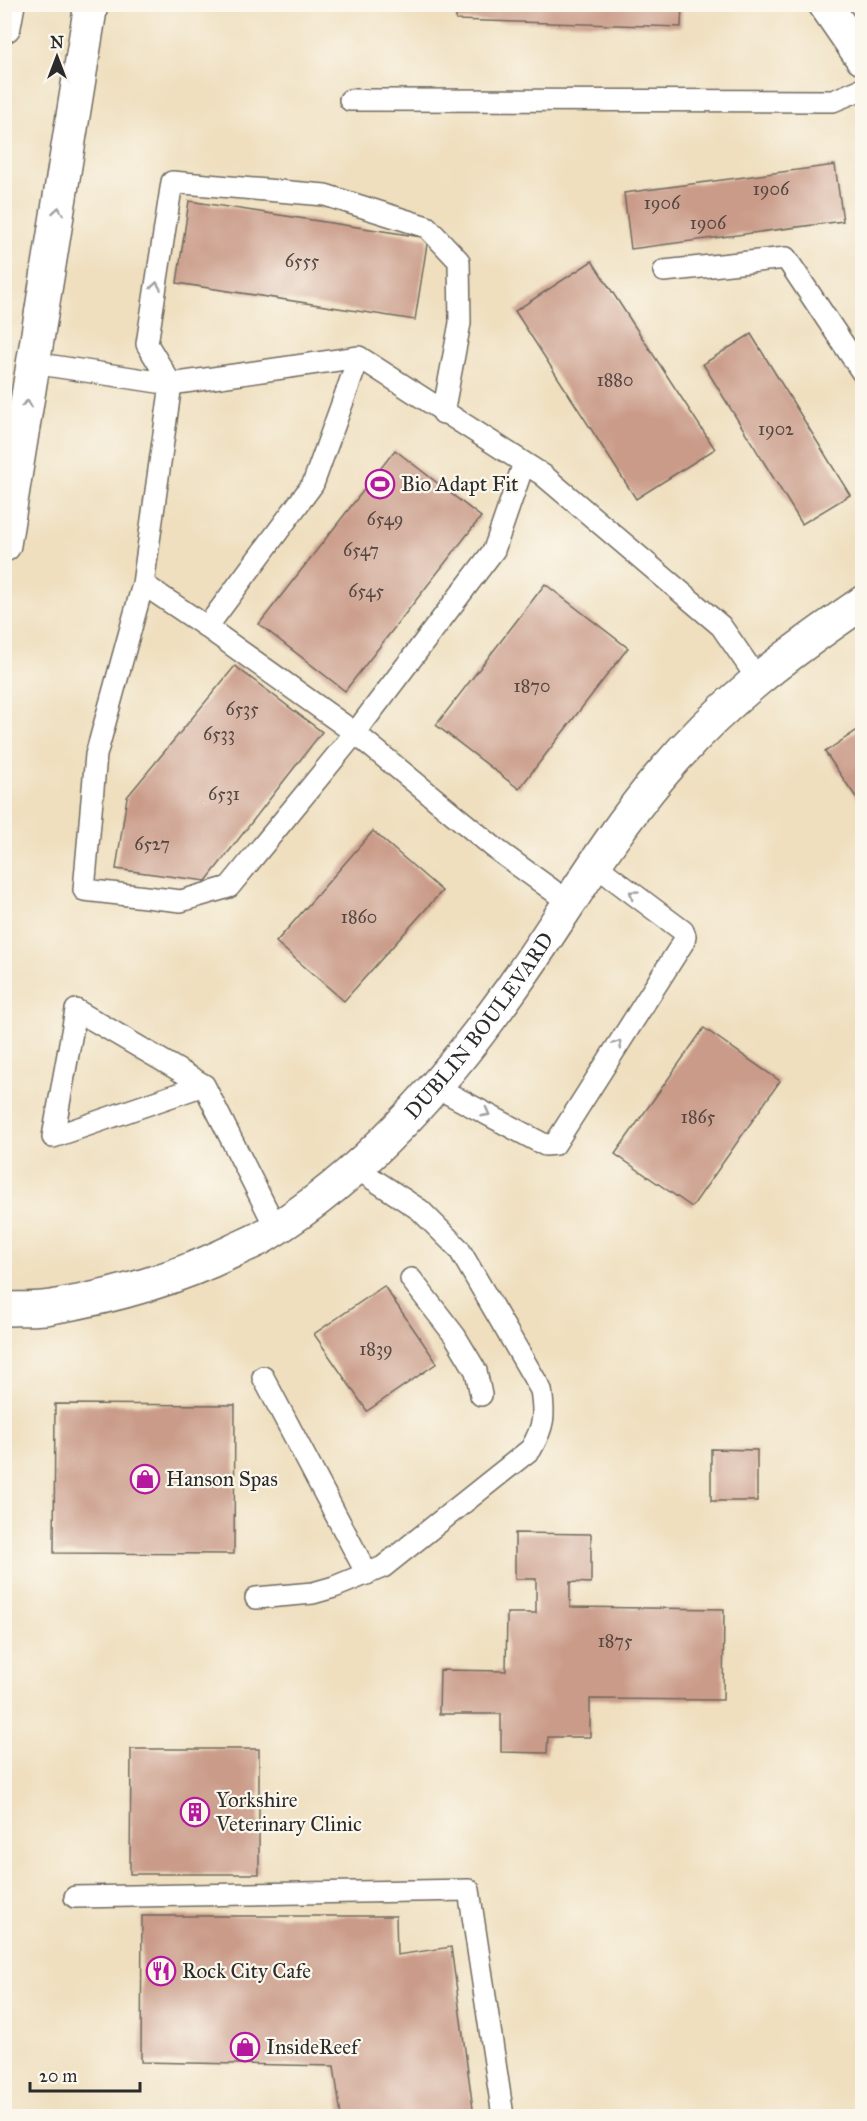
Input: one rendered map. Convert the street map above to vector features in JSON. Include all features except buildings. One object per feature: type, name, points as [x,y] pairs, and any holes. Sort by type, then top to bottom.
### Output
[{"type":"main road","points":[[4,26],[8,4]]},
{"type":"main road","points":[[4,545],[90,4]]},
{"type":"main road","points":[[825,4],[862,58]]},
{"type":"main road","name":"DUBLIN BOULEVARD","points":[[4,1309],[48,1308],[132,1289],[202,1266],[263,1237],[333,1188],[395,1131],[511,990],[595,865],[660,777],[716,716],[757,678],[862,603]]},
{"type":"lane","points":[[350,100],[833,101],[862,88]]},
{"type":"lane","points":[[443,413],[460,323],[459,261],[427,227],[325,195],[172,182],[147,344],[171,384],[143,584],[96,755],[84,890],[181,901],[229,887],[355,733],[494,550],[524,463]]},
{"type":"lane","points":[[664,271],[786,258],[862,372]]},
{"type":"lane","points":[[33,363],[171,384],[359,357],[543,475],[721,626],[757,678]]},
{"type":"lane","points":[[207,627],[313,484],[359,357]]},
{"type":"lane","points":[[143,584],[355,733],[496,850],[570,903]]},
{"type":"lane","points":[[434,1086],[545,1145],[555,1144],[684,941],[685,936],[683,932],[595,865]]},
{"type":"lane","points":[[204,1085],[53,1137],[76,1010],[204,1085],[276,1228]]},
{"type":"lane","points":[[256,1598],[313,1593],[383,1567],[531,1449],[541,1431],[545,1413],[541,1390],[459,1249],[420,1210],[356,1167]]},
{"type":"lane","points":[[411,1279],[455,1336],[476,1371],[481,1395]]},
{"type":"lane","points":[[263,1377],[367,1574]]},
{"type":"lane","points":[[75,1898],[469,1890],[503,2116]]},
{"type":"place","name":"Bio Adapt Fit","points":[[380,484]]},
{"type":"place","name":"Hanson Spas","points":[[145,1479]]},
{"type":"place","name":"Yorkshire Veterinary Clinic","points":[[195,1812]]},
{"type":"place","name":"Rock City Cafe","points":[[161,1971]]},
{"type":"place","name":"InsideReef","points":[[245,2047]]}]
